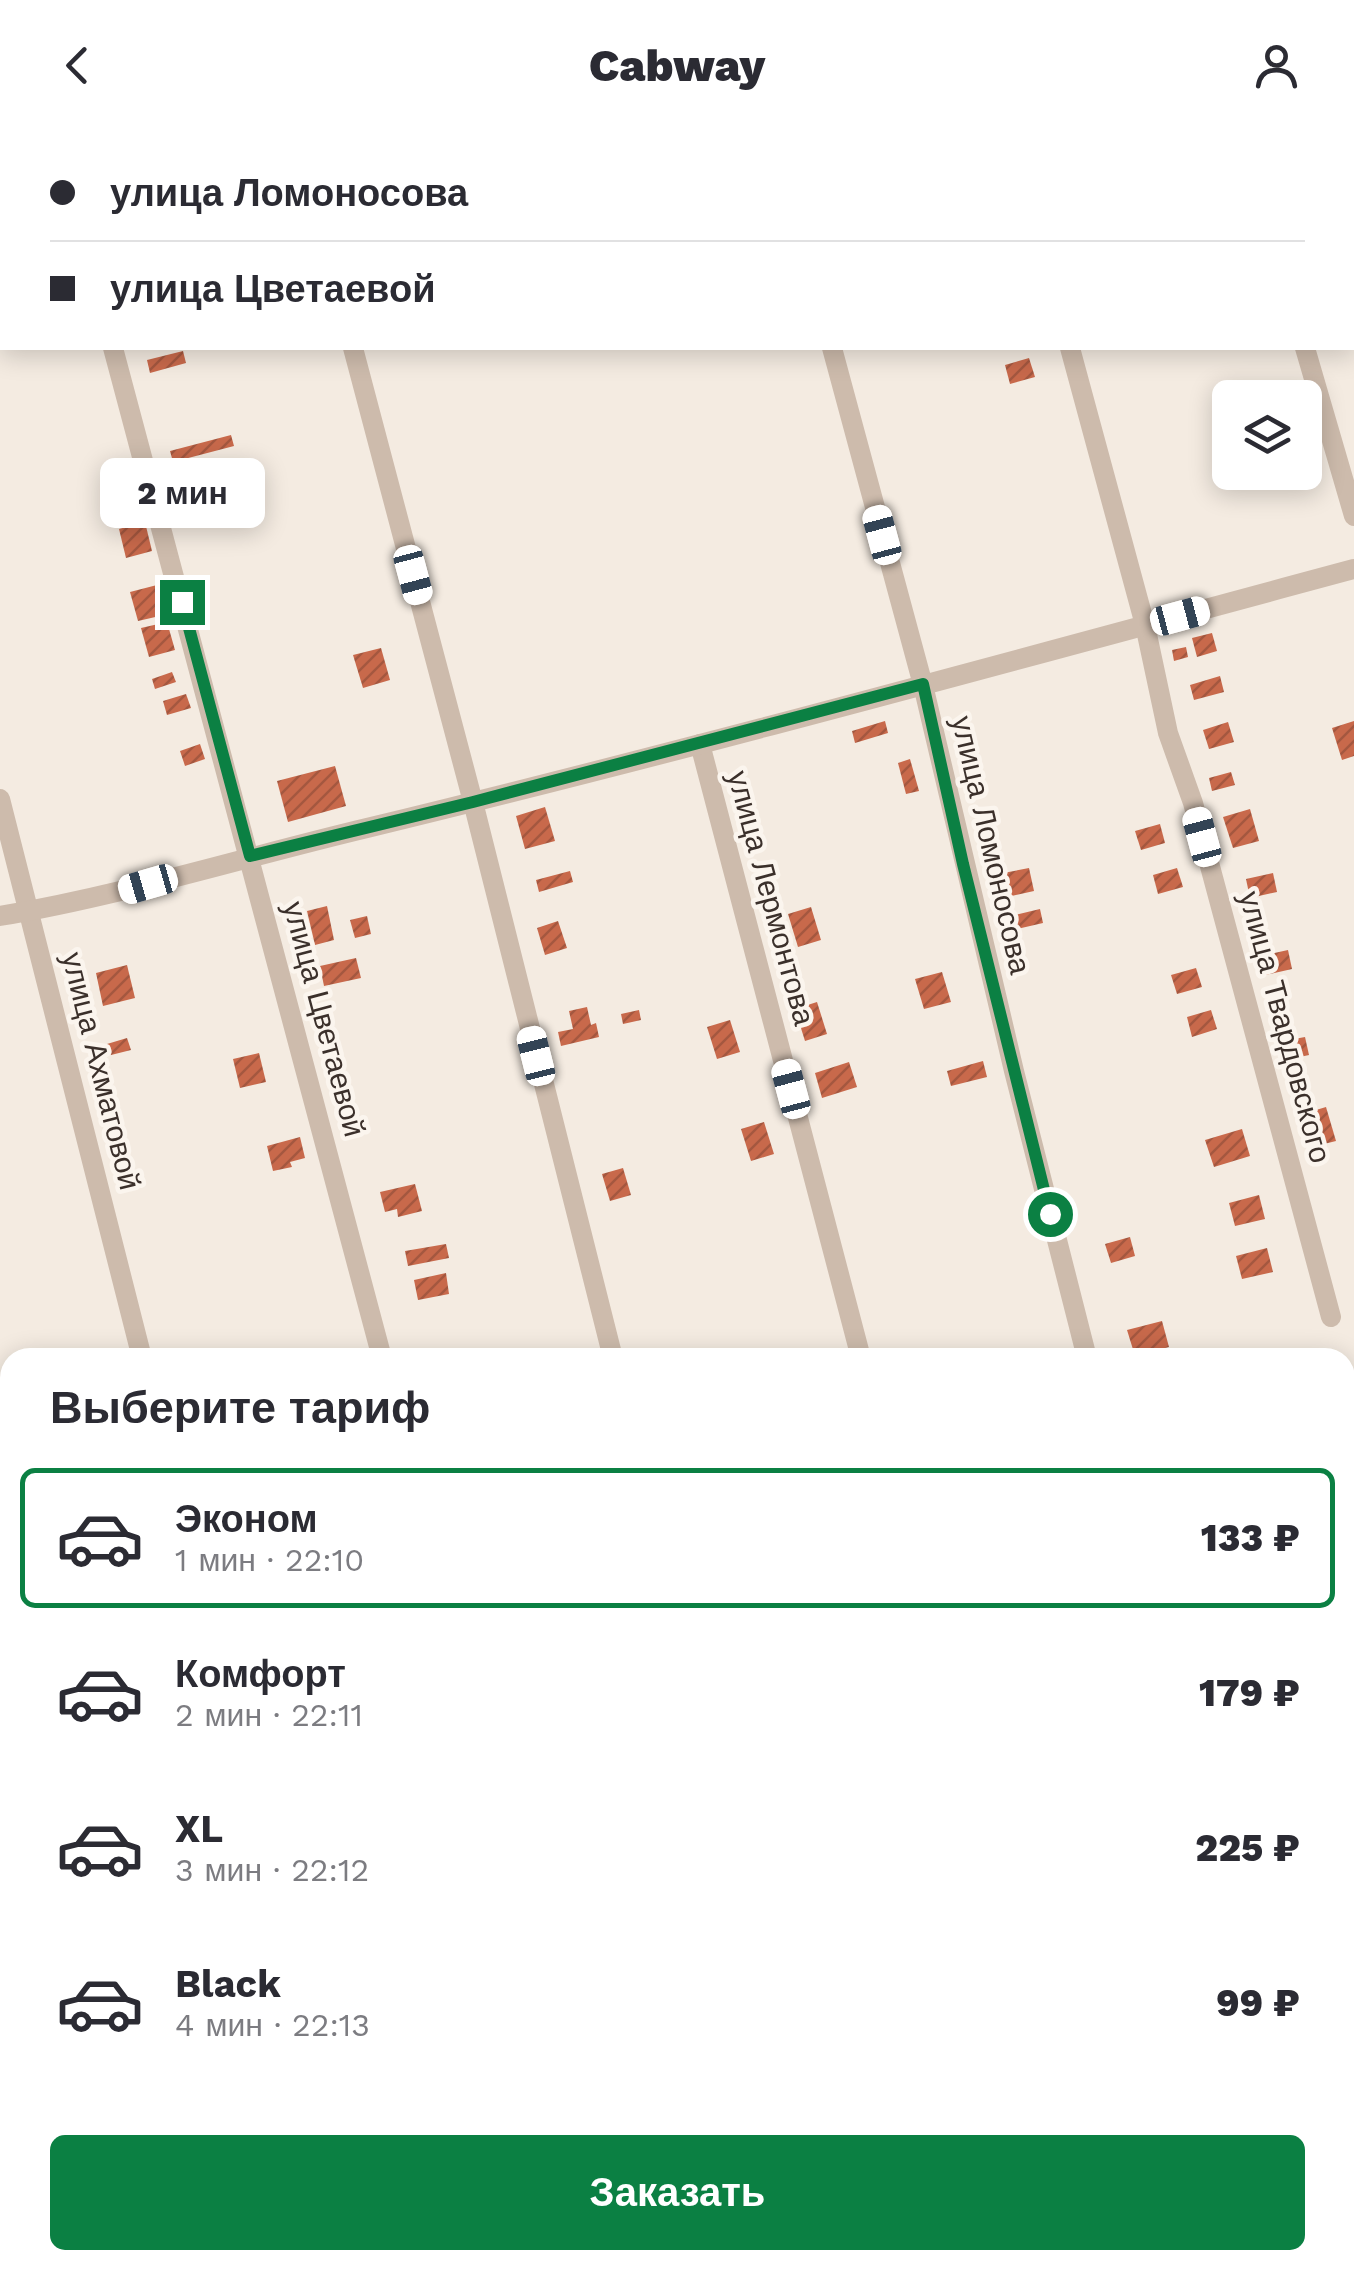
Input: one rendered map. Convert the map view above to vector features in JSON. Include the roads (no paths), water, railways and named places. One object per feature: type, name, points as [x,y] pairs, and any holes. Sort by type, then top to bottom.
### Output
[{"type":"street","name":"улица Цветаевой","points":[[114,350],[379,1348]]},
{"type":"street","points":[[354,350],[610,1348]]},
{"type":"street","name":"улица Ломоносова","points":[[833,350],[923,684],[1084,1348]]},
{"type":"street","name":"улица Твардовского","points":[[1071,350],[1145,625],[1168,734],[1193,803],[1332,1318]]},
{"type":"street","points":[[1306,350],[1354,516]]},
{"type":"street","points":[[0,916],[114,894],[250,856],[700,744],[1354,568]]},
{"type":"street","name":"улица Лермонтова","points":[[700,744],[859,1348]]},
{"type":"street","name":"улица Ахматовой","points":[[0,798],[139,1348]]}]
